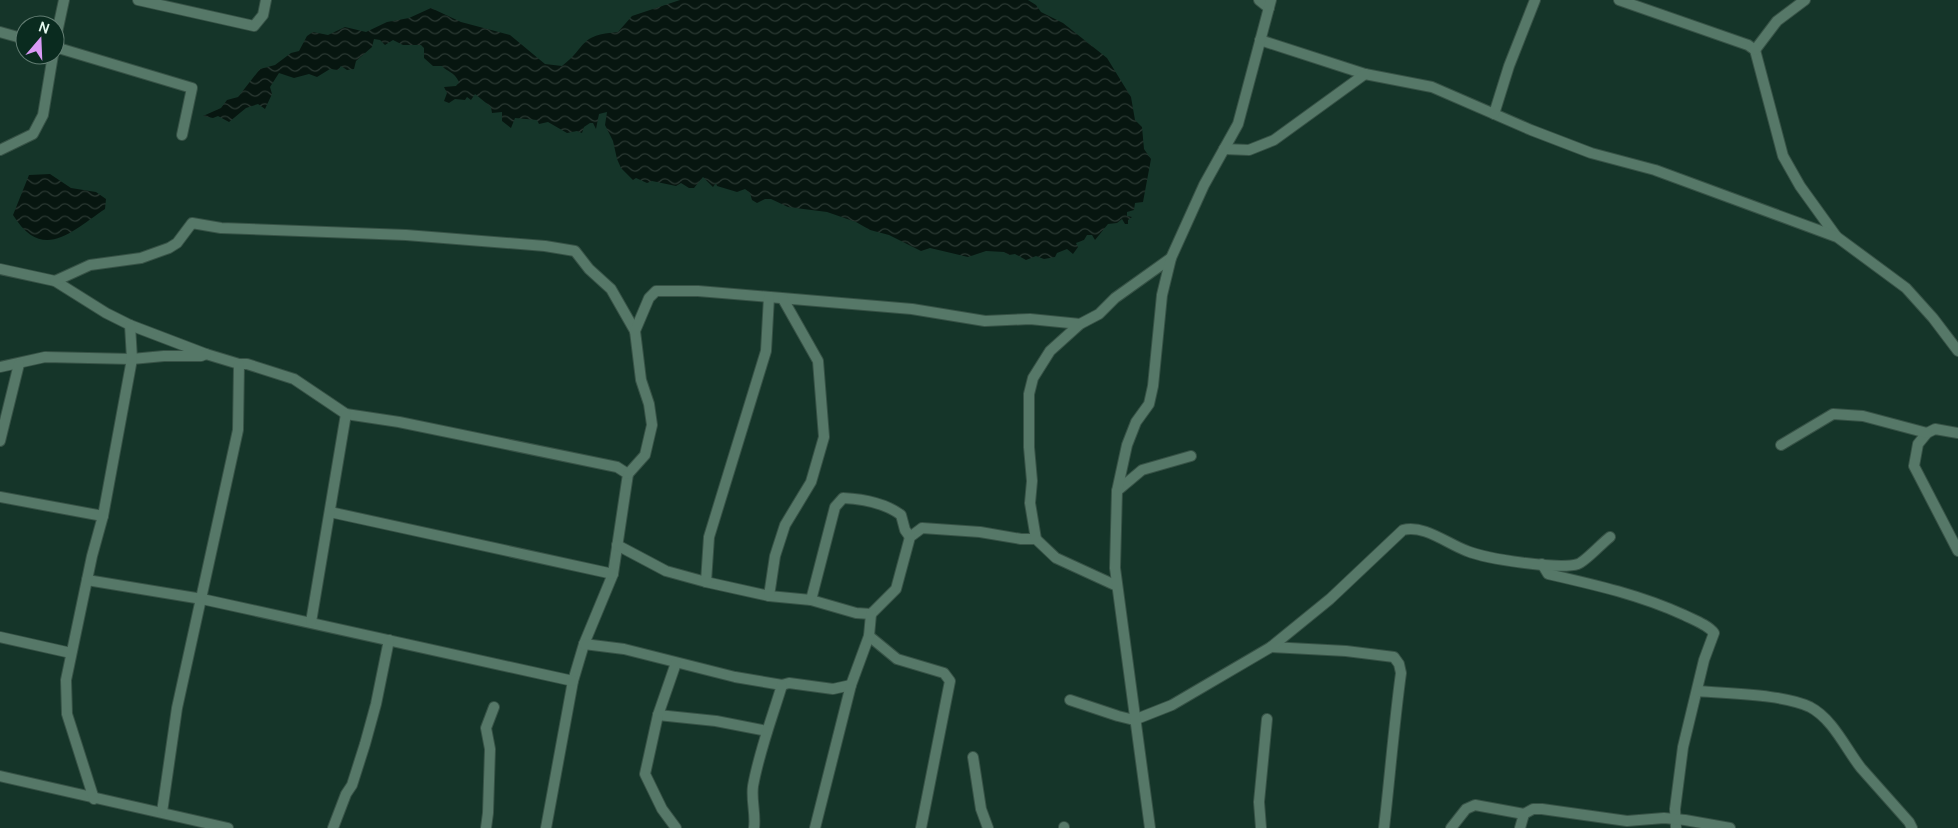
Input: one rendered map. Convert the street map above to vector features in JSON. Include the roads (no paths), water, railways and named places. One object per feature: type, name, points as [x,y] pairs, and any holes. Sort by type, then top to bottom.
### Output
[{"type":"street","points":[[61,15],[64,0]]},
{"type":"street","points":[[138,0],[254,26],[263,15],[266,0]]},
{"type":"street","points":[[1150,828],[1115,568],[1117,491],[1130,438],[1136,422],[1149,404],[1153,386],[1162,295],[1171,258],[1204,185],[1238,124],[1270,4],[1259,0]]},
{"type":"street","points":[[1494,114],[1509,66],[1535,0]]},
{"type":"street","points":[[1619,0],[1748,45],[1755,50],[1783,156],[1800,186],[1837,237]]},
{"type":"street","points":[[1755,50],[1777,20],[1805,0]]},
{"type":"street","points":[[0,32],[15,36]]},
{"type":"street","points":[[1260,40],[1365,74],[1432,87],[1591,153],[1655,170],[1837,237],[1906,288],[1934,318],[1958,351]]},
{"type":"street","points":[[65,50],[192,88],[182,135]]},
{"type":"street","points":[[0,150],[33,134],[44,115],[52,65]]},
{"type":"street","points":[[1224,149],[1249,150],[1274,140],[1365,74]]},
{"type":"street","points":[[55,281],[90,265],[141,258],[169,248],[177,243],[192,223],[221,228],[406,235],[544,246],[575,251],[589,269],[611,289],[635,332],[641,380],[649,404],[652,425],[644,455],[628,474],[613,574],[584,644],[573,681],[546,828]]},
{"type":"street","points":[[1117,586],[1056,558],[1036,539],[1030,503],[1032,481],[1029,447],[1029,394],[1033,378],[1050,351],[1080,324],[1099,314],[1115,298],[1171,258]]},
{"type":"street","points":[[0,269],[55,281],[106,313],[130,325],[206,354],[239,364],[247,364],[294,379],[346,414],[399,422],[598,463],[622,469],[628,474]]},
{"type":"street","points":[[635,332],[649,298],[656,291],[698,291],[912,309],[985,321],[1030,318],[1080,324]]},
{"type":"street","points":[[706,582],[709,537],[764,359],[770,310],[769,297]]},
{"type":"street","points":[[770,596],[775,556],[785,525],[811,482],[824,437],[818,361],[783,299]]},
{"type":"street","points":[[94,799],[67,714],[66,680],[102,516],[132,359],[130,325]]},
{"type":"street","points":[[0,367],[45,357],[132,359],[164,356],[201,356],[206,354]]},
{"type":"street","points":[[0,441],[19,364]]},
{"type":"street","points":[[162,812],[177,708],[238,430],[239,364]]},
{"type":"street","points":[[311,622],[346,414]]},
{"type":"street","points":[[1781,445],[1833,414],[1863,416],[1927,432]]},
{"type":"street","points":[[1958,433],[1935,429],[1927,432],[1918,444],[1914,466],[1958,551]]},
{"type":"street","points":[[1117,491],[1142,470],[1191,456]]},
{"type":"street","points":[[0,497],[102,516]]},
{"type":"street","points":[[811,600],[835,507],[843,498],[874,503],[897,512],[901,515],[905,530],[910,537]]},
{"type":"street","points":[[330,512],[613,574]]},
{"type":"street","points":[[1070,700],[1134,720],[1172,705],[1271,647],[1330,599],[1403,530],[1411,527],[1468,552],[1491,558],[1542,564],[1578,565],[1610,537]]},
{"type":"street","points":[[815,828],[851,684],[869,636],[871,614],[896,589],[910,537],[922,528],[980,532],[1021,539],[1036,539]]},
{"type":"street","points":[[617,545],[666,571],[706,582],[770,596],[811,600],[856,614],[871,614]]},
{"type":"street","points":[[1542,564],[1548,574],[1617,589],[1654,602],[1712,630],[1714,637],[1704,660],[1683,747],[1676,824]]},
{"type":"street","points":[[87,580],[202,598],[573,681]]},
{"type":"street","points":[[869,636],[897,659],[944,673],[950,680],[922,828]]},
{"type":"street","points":[[0,637],[71,653]]},
{"type":"street","points":[[334,828],[346,794],[352,784],[365,744],[376,704],[389,640]]},
{"type":"street","points":[[584,644],[624,649],[735,677],[782,685],[789,684],[833,689],[851,684]]},
{"type":"street","points":[[1271,647],[1346,651],[1394,657],[1399,664],[1401,672],[1392,739],[1390,780],[1384,828]]},
{"type":"street","points":[[676,663],[658,715],[645,774],[662,809],[676,828]]},
{"type":"street","points":[[754,828],[753,787],[767,731],[782,685]]},
{"type":"street","points":[[1698,691],[1756,696],[1799,703],[1812,708],[1832,727],[1860,767],[1910,822],[1912,828]]},
{"type":"street","points":[[486,828],[490,758],[486,728],[494,707]]},
{"type":"street","points":[[658,715],[716,721],[767,731]]},
{"type":"street","points":[[1261,828],[1259,802],[1267,719]]},
{"type":"street","points":[[973,757],[982,809],[988,828]]},
{"type":"street","points":[[0,776],[94,799],[162,812],[203,825],[228,828]]},
{"type":"street","points":[[1451,828],[1466,809],[1475,805],[1524,814]]},
{"type":"street","points":[[1520,828],[1524,814],[1528,811],[1542,809],[1627,821],[1664,818],[1676,824],[1730,828]]},
{"type":"water","points":[[680,0],[1028,0],[1036,5],[1041,12],[1063,23],[1107,58],[1131,97],[1135,120],[1142,127],[1144,149],[1151,159],[1143,202],[1135,203],[1134,210],[1127,212],[1127,216],[1132,217],[1128,220],[1128,224],[1125,224],[1122,219],[1117,223],[1108,224],[1095,240],[1092,235],[1087,235],[1084,240],[1076,243],[1078,247],[1073,254],[1067,249],[1057,253],[1055,257],[1044,259],[1036,256],[1026,260],[1015,254],[1009,255],[1004,252],[986,251],[968,257],[930,248],[921,251],[889,235],[870,230],[856,222],[827,212],[788,207],[771,199],[765,199],[757,203],[752,200],[750,193],[745,189],[737,192],[717,186],[716,183],[713,187],[703,177],[694,188],[689,188],[681,183],[676,186],[652,181],[647,183],[636,178],[633,180],[621,168],[617,159],[613,141],[605,125],[607,112],[599,114],[596,129],[593,123],[590,123],[584,127],[582,133],[577,131],[567,133],[548,122],[539,124],[537,120],[515,118],[511,128],[502,121],[502,112],[492,113],[491,107],[475,94],[471,100],[467,97],[465,100],[455,99],[449,103],[444,101],[447,93],[444,87],[456,86],[459,82],[455,76],[442,66],[433,66],[424,58],[424,48],[421,45],[403,45],[393,40],[385,45],[380,40],[374,39],[372,47],[356,61],[354,69],[347,70],[341,66],[338,70],[330,69],[317,77],[309,74],[294,78],[279,73],[270,87],[272,94],[265,109],[258,104],[246,108],[229,122],[218,116],[213,118],[203,116],[221,108],[227,100],[238,97],[260,69],[275,65],[291,53],[299,51],[307,36],[313,32],[328,35],[345,27],[366,32],[387,22],[409,18],[431,8],[461,22],[510,35],[545,64],[562,66],[590,39],[618,32],[632,16]]},
{"type":"water","points":[[50,174],[71,188],[96,192],[106,199],[105,209],[81,226],[58,238],[47,240],[35,237],[24,229],[13,215],[29,175]]}]
